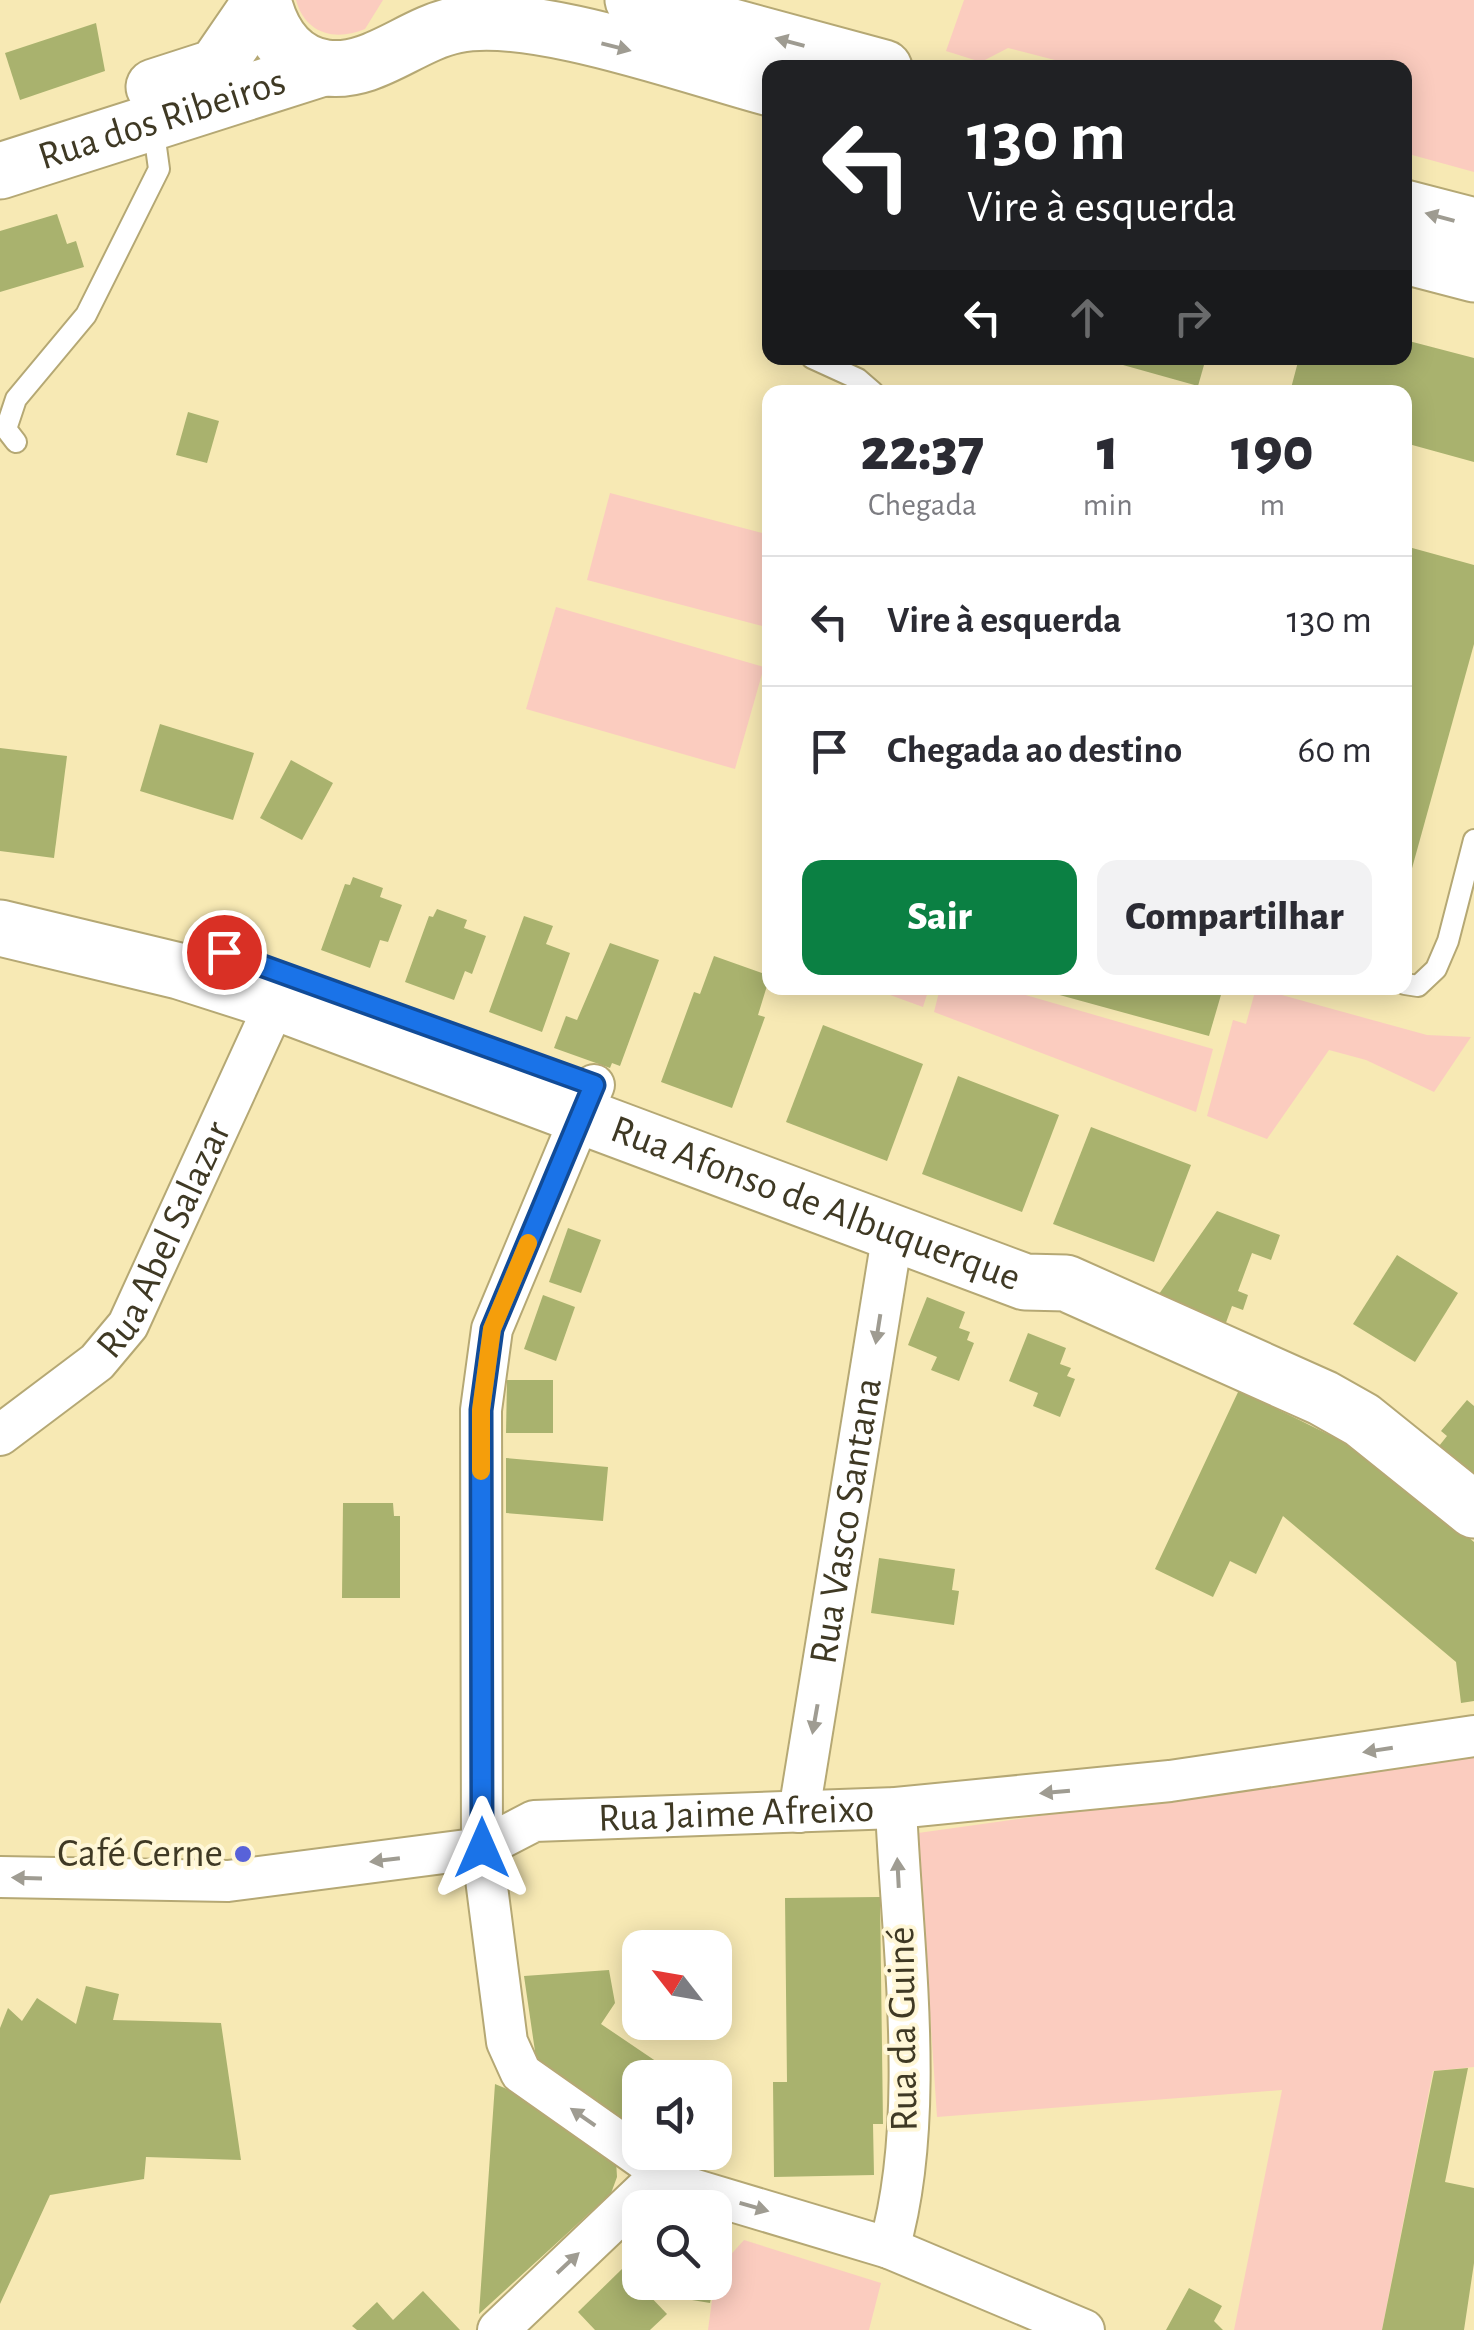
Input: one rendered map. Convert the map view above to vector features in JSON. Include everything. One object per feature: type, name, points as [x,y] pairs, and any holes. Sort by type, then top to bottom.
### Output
[{"type":"street","points":[[262,0],[268,23],[282,44],[301,59],[323,68]]},
{"type":"street","name":"Rua dos Ribeiros","points":[[0,135],[216,68],[262,0]]},
{"type":"street","points":[[391,49],[406,30],[416,0]]},
{"type":"street","points":[[633,0],[854,60]]},
{"type":"street","name":"Rua dos Ribeiros","points":[[0,171],[323,68],[347,69],[371,63],[391,49],[456,25],[522,22],[762,86]]},
{"type":"street","points":[[1412,210],[1474,226]]},
{"type":"street","points":[[1412,258],[1474,274]]},
{"type":"street","name":"Rua Afonso de Albuquerque","points":[[0,896],[190,941],[588,1099],[893,1232],[1025,1282],[1066,1283]]},
{"type":"street","name":"Rua Afonso de Albuquerque","points":[[0,928],[179,970],[588,1099],[1035,1250],[1066,1283],[1323,1398],[1362,1420],[1474,1510]]},
{"type":"street","name":"Rua Abel Salazar","points":[[0,1435],[97,1362],[128,1325],[276,1002]]},
{"type":"street","points":[[588,1099],[492,1329],[481,1410],[482,1848],[506,2042],[521,2073],[663,2174],[692,2189],[889,2248],[1084,2330]]},
{"type":"street","name":"Rua Vasco Santana","points":[[800,1812],[893,1232]]},
{"type":"street","name":"Rua Jaime Afreixo","points":[[0,1877],[228,1881],[482,1848],[534,1821],[896,1808],[1170,1781],[1474,1736]]},
{"type":"street","name":"Rua da Guiné","points":[[889,2248],[904,2197],[908,2083],[896,1808]]},
{"type":"street","points":[[498,2330],[663,2174]]},
{"type":"lane","points":[[16,442],[6,429],[16,399],[86,315],[160,169],[153,123]]},
{"type":"lane","points":[[827,365],[865,385]]},
{"type":"lane","points":[[1412,985],[1418,986],[1436,969],[1474,840]]},
{"type":"shaded area","points":[[296,0],[383,0],[365,29],[342,35],[314,27]]},
{"type":"shaded area","points":[[964,0],[1474,0],[1474,172],[1412,155],[1412,60],[1055,60],[1008,48],[985,60],[975,60],[946,51]]},
{"type":"shaded area","points":[[610,493],[762,533],[762,626],[587,580]]},
{"type":"shaded area","points":[[556,607],[762,666],[735,769],[526,709]]},
{"type":"shaded area","points":[[890,995],[927,995],[923,1007]]},
{"type":"shaded area","points":[[938,995],[1025,995],[1213,1049],[1196,1112],[934,1012]]},
{"type":"shaded area","points":[[1254,995],[1281,995],[1427,1035],[1471,1037],[1434,1092],[1366,1060],[1329,1050],[1267,1139],[1207,1116],[1233,1020],[1246,1024]]},
{"type":"shaded area","points":[[1474,1755],[1474,2067],[1433,2071],[1382,2330],[1234,2330],[1282,2090],[937,2117],[918,1833]]},
{"type":"shaded area","points":[[744,2240],[881,2283],[869,2330],[708,2330],[712,2300],[732,2300],[732,2253]]},
{"type":"building","points":[[96,23],[105,71],[20,100],[5,53]]},
{"type":"building","points":[[57,214],[67,244],[76,241],[84,267],[0,292],[0,231]]},
{"type":"building","points":[[1412,342],[1474,358],[1474,462],[1412,445],[1412,385],[1292,385],[1297,365],[1412,365]]},
{"type":"building","points":[[1123,365],[1204,365],[1198,385]]},
{"type":"building","points":[[188,412],[219,421],[207,463],[176,455]]},
{"type":"building","points":[[1412,548],[1474,565],[1474,644],[1412,868]]},
{"type":"building","points":[[160,724],[254,753],[233,820],[140,791]]},
{"type":"building","points":[[0,748],[67,756],[54,858],[0,851]]},
{"type":"building","points":[[291,760],[333,783],[302,840],[260,818]]},
{"type":"building","points":[[353,877],[383,888],[380,897],[402,905],[388,942],[380,940],[370,968],[321,950],[345,884],[350,885]]},
{"type":"building","points":[[437,909],[467,920],[464,928],[486,936],[472,974],[465,971],[454,1000],[405,982],[429,916],[433,917]]},
{"type":"building","points":[[524,916],[553,926],[546,944],[570,953],[542,1032],[489,1012]]},
{"type":"building","points":[[610,943],[659,960],[620,1066],[612,1063],[610,1068],[554,1048],[566,1016],[577,1020]]},
{"type":"building","points":[[714,956],[762,973],[764,995],[758,1015],[765,1017],[732,1108],[661,1082],[694,992],[700,994]]},
{"type":"building","points":[[1060,995],[1221,995],[1209,1036]]},
{"type":"building","points":[[823,1025],[923,1064],[887,1161],[786,1122]]},
{"type":"building","points":[[958,1076],[1059,1115],[1022,1212],[922,1174]]},
{"type":"building","points":[[1091,1127],[1191,1165],[1154,1262],[1053,1224]]},
{"type":"building","points":[[1217,1211],[1280,1235],[1271,1260],[1252,1253],[1238,1291],[1248,1295],[1243,1310],[1232,1306],[1223,1331],[1152,1304]]},
{"type":"building","points":[[568,1228],[601,1240],[581,1293],[549,1282]]},
{"type":"building","points":[[1397,1255],[1458,1293],[1415,1362],[1353,1324]]},
{"type":"building","points":[[543,1295],[575,1307],[556,1361],[524,1349]]},
{"type":"building","points":[[927,1297],[965,1312],[959,1328],[970,1332],[967,1340],[974,1343],[959,1381],[931,1370],[937,1357],[908,1345]]},
{"type":"building","points":[[1028,1333],[1066,1348],[1060,1364],[1071,1368],[1067,1376],[1075,1379],[1060,1417],[1033,1406],[1038,1393],[1009,1381]]},
{"type":"building","points":[[507,1380],[553,1380],[553,1433],[506,1433]]},
{"type":"building","points":[[1239,1390],[1370,1455],[1474,1542],[1474,1701],[1461,1703],[1456,1662],[1283,1516],[1256,1574],[1230,1561],[1213,1597],[1155,1569]]},
{"type":"building","points":[[1467,1400],[1474,1406],[1474,1476],[1439,1446],[1447,1436],[1441,1431]]},
{"type":"building","points":[[506,1458],[608,1467],[603,1521],[506,1513]]},
{"type":"building","points":[[343,1503],[393,1503],[394,1516],[400,1516],[400,1598],[342,1598]]},
{"type":"building","points":[[879,1558],[955,1569],[952,1590],[959,1591],[954,1625],[871,1613]]},
{"type":"building","points":[[880,1897],[883,2124],[873,2124],[874,2175],[774,2177],[773,2082],[787,2082],[785,1898]]},
{"type":"building","points":[[609,1970],[615,2003],[601,2024],[654,2060],[622,2060],[622,2126],[551,2083],[536,2058],[524,1976]]},
{"type":"building","points":[[86,1986],[119,1994],[113,2020],[221,2023],[241,2160],[146,2157],[144,2179],[50,2195],[0,2304],[0,2028],[8,2008],[22,2021],[37,1998],[76,2024]]},
{"type":"building","points":[[1468,2068],[1445,2182],[1474,2188],[1474,2263],[1464,2330],[1382,2330],[1434,2071]]},
{"type":"building","points":[[495,2084],[533,2100],[616,2160],[617,2177],[606,2207],[595,2208],[479,2314]]},
{"type":"building","points":[[622,2269],[622,2300],[654,2300],[667,2314],[650,2330],[595,2330],[578,2312]]},
{"type":"building","points":[[1189,2288],[1222,2306],[1214,2321],[1223,2330],[1166,2330]]},
{"type":"building","points":[[423,2291],[460,2330],[357,2330],[352,2326],[377,2302],[393,2320]]},
{"type":"slow traffic","points":[[481,1471],[481,1410],[492,1329],[528,1243]]},
{"type":"place","name":"Café Cerne","points":[[243,1854]]},
{"type":"route","points":[[224,952],[594,1085],[492,1329],[481,1410],[482,1848]]}]
